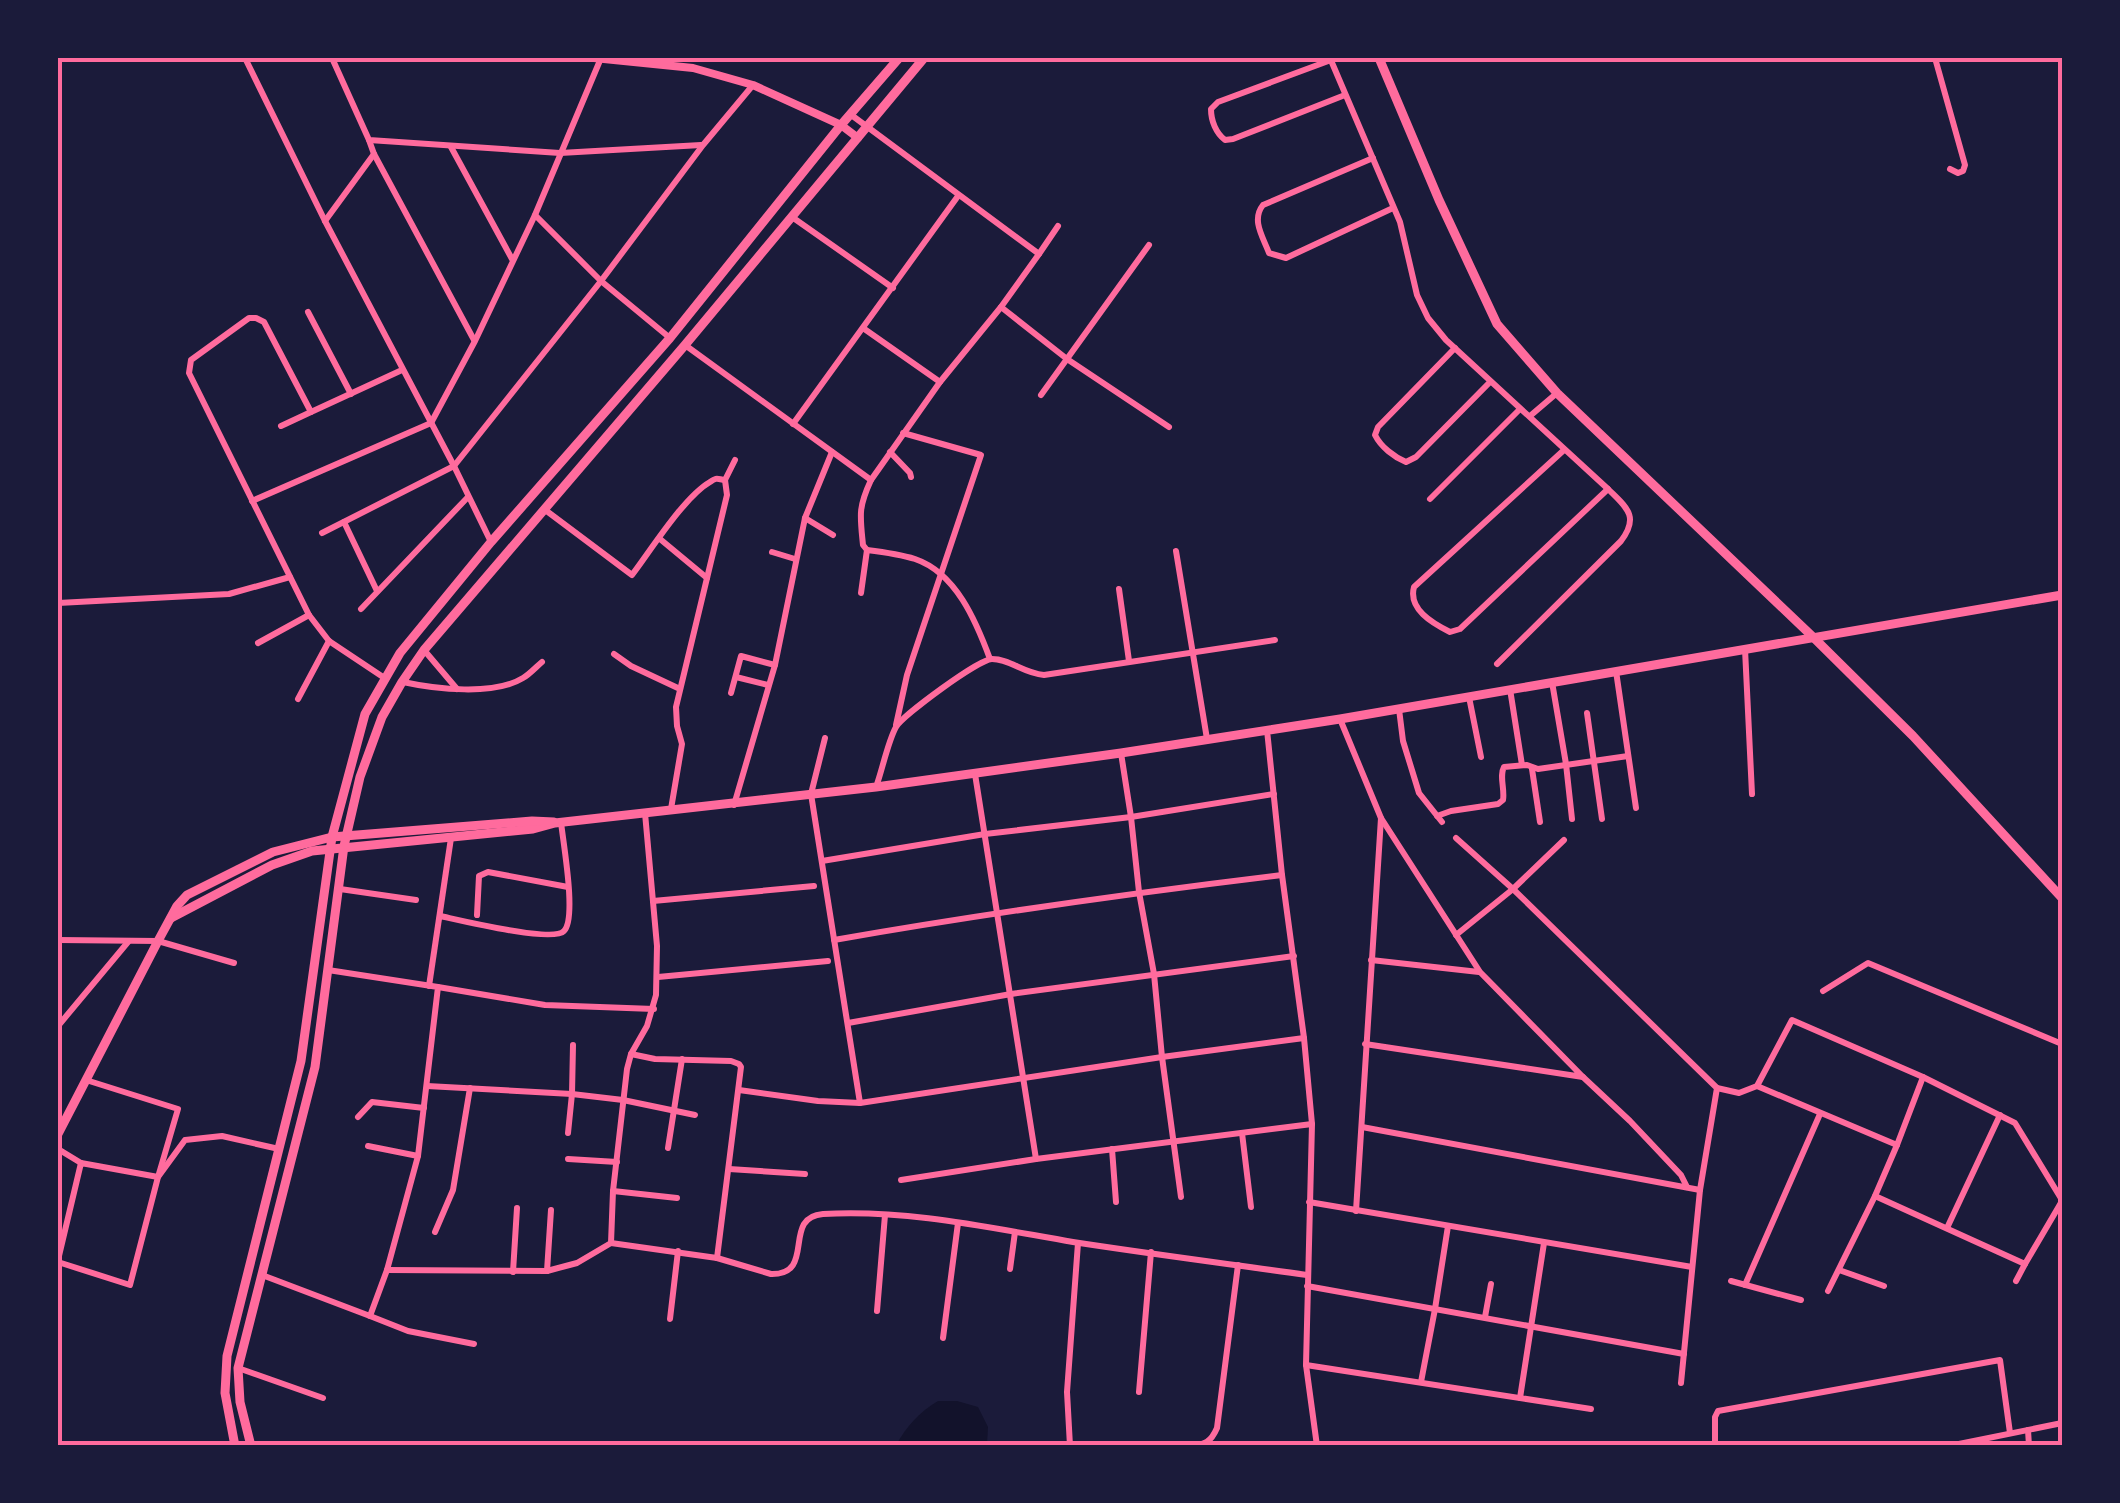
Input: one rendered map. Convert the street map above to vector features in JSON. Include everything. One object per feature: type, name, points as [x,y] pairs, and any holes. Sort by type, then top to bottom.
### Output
[{"type":"main road","points":[[235,1446],[225,1393],[227,1356],[301,1061],[332,837],[365,714],[400,654],[670,338],[898,58]]},
{"type":"main road","points":[[251,1446],[240,1402],[238,1368],[315,1067],[346,840],[360,776],[382,717],[424,650],[924,58]]},
{"type":"main road","points":[[1379,58],[1439,200],[1498,324],[1557,393],[1913,736],[2062,898]]},
{"type":"main road","points":[[170,918],[272,865],[346,840],[734,805],[876,788],[1340,719],[2062,594]]},
{"type":"main road","points":[[58,1134],[170,918],[187,895],[254,860],[332,837],[346,840],[451,836],[533,829],[558,822]]},
{"type":"street","points":[[245,58],[492,542]]},
{"type":"street","points":[[332,58],[374,154],[475,341]]},
{"type":"street","points":[[252,502],[431,422],[475,341],[534,215],[597,58],[693,68],[753,84],[841,125],[858,138]]},
{"type":"street","points":[[1345,95],[1233,140],[1218,135],[1211,117],[1211,109],[1218,102],[1331,58],[1404,234],[1412,280],[1424,310],[1455,348],[1630,514],[1628,532],[1497,664]]},
{"type":"street","points":[[1935,58],[1966,164],[1958,173],[1950,170]]},
{"type":"street","points":[[322,534],[454,466],[753,84]]},
{"type":"street","points":[[850,114],[1039,254]]},
{"type":"street","points":[[369,140],[560,153],[703,145]]},
{"type":"street","points":[[451,146],[512,260]]},
{"type":"street","points":[[325,221],[374,154]]},
{"type":"street","points":[[1372,158],[1263,205],[1256,220],[1269,253],[1286,258],[1393,208]]},
{"type":"street","points":[[794,424],[958,196]]},
{"type":"street","points":[[534,215],[601,281],[670,338]]},
{"type":"street","points":[[792,217],[893,289]]},
{"type":"street","points":[[990,659],[973,617],[942,575],[914,559],[867,550],[863,545],[860,511],[871,480],[903,433],[1058,226]]},
{"type":"street","points":[[1041,395],[1149,245]]},
{"type":"street","points":[[1001,306],[1067,358],[1168,426]]},
{"type":"street","points":[[308,312],[351,394]]},
{"type":"street","points":[[310,412],[264,322],[256,318],[249,318],[191,360],[189,373],[309,615],[329,641],[386,679]]},
{"type":"street","points":[[863,328],[940,382]]},
{"type":"street","points":[[685,344],[871,480]]},
{"type":"street","points":[[1455,348],[1378,427],[1378,441],[1397,458],[1406,462],[1416,458],[1490,382]]},
{"type":"street","points":[[281,426],[402,370]]},
{"type":"street","points":[[1530,416],[1557,393]]},
{"type":"street","points":[[1430,499],[1520,409]]},
{"type":"street","points":[[876,788],[896,727],[907,676],[981,456],[903,433]]},
{"type":"street","points":[[1564,450],[1414,587],[1414,605],[1437,626],[1450,632],[1460,628],[1608,489]]},
{"type":"street","points":[[734,805],[775,665],[804,518],[832,452]]},
{"type":"street","points":[[890,452],[911,478]]},
{"type":"street","points":[[670,809],[682,744],[675,714],[726,496],[725,480],[735,460]]},
{"type":"street","points":[[543,508],[632,576],[688,502],[708,483],[725,480]]},
{"type":"street","points":[[361,609],[468,496]]},
{"type":"street","points":[[804,518],[833,535]]},
{"type":"street","points":[[344,522],[377,591]]},
{"type":"street","points":[[660,539],[707,578]]},
{"type":"street","points":[[861,593],[867,550]]},
{"type":"street","points":[[1176,551],[1207,739]]},
{"type":"street","points":[[772,552],[796,558]]},
{"type":"street","points":[[58,604],[229,594],[290,576]]},
{"type":"street","points":[[1118,589],[1130,661]]},
{"type":"street","points":[[258,643],[309,615]]},
{"type":"street","points":[[896,727],[924,702],[990,659],[1010,663],[1030,674],[1044,674],[1275,640]]},
{"type":"street","points":[[298,699],[329,641]]},
{"type":"street","points":[[1745,649],[1752,794]]},
{"type":"street","points":[[424,650],[457,688]]},
{"type":"street","points":[[614,654],[680,689]]},
{"type":"street","points":[[732,693],[741,656],[775,665]]},
{"type":"street","points":[[402,682],[457,688],[513,683],[542,662]]},
{"type":"street","points":[[1616,671],[1636,808]]},
{"type":"street","points":[[736,677],[768,685]]},
{"type":"street","points":[[1552,682],[1572,820]]},
{"type":"street","points":[[1510,689],[1522,765]]},
{"type":"street","points":[[1469,696],[1481,756]]},
{"type":"street","points":[[1399,708],[1410,768],[1419,792],[1440,819],[1451,812],[1503,800],[1502,769],[1628,756]]},
{"type":"street","points":[[1587,714],[1602,818]]},
{"type":"street","points":[[1340,719],[1381,818],[1480,972],[1630,1121],[1687,1187]]},
{"type":"street","points":[[1266,730],[1312,1124],[1306,1365],[1317,1446]]},
{"type":"street","points":[[825,738],[812,794],[860,1103]]},
{"type":"street","points":[[1121,752],[1182,1197]]},
{"type":"street","points":[[1532,768],[1540,822]]},
{"type":"street","points":[[974,772],[1036,1159]]},
{"type":"street","points":[[822,861],[1274,794]]},
{"type":"street","points":[[610,1243],[627,1069],[654,1009],[658,977],[645,812]]},
{"type":"street","points":[[1356,1211],[1381,818]]},
{"type":"street","points":[[440,916],[538,934],[563,933],[568,926],[571,901],[558,822]]},
{"type":"street","points":[[370,1316],[388,1270],[418,1156],[451,836]]},
{"type":"street","points":[[1456,838],[1717,1088],[1740,1093],[1757,1086],[1792,1020],[1923,1077],[2015,1123],[2062,1201],[2016,1281]]},
{"type":"street","points":[[1456,935],[1513,889],[1564,840]]},
{"type":"street","points":[[477,915],[482,873],[568,887]]},
{"type":"street","points":[[834,940],[996,912],[1282,875]]},
{"type":"street","points":[[653,901],[814,886]]},
{"type":"street","points":[[340,889],[416,900]]},
{"type":"street","points":[[58,940],[158,941],[234,963]]},
{"type":"street","points":[[58,1026],[129,941]]},
{"type":"street","points":[[848,1023],[1011,994],[1294,956]]},
{"type":"street","points":[[658,977],[828,960]]},
{"type":"street","points":[[1370,960],[1480,972]]},
{"type":"street","points":[[1823,991],[1868,963],[2062,1044]]},
{"type":"street","points":[[327,970],[544,1004],[654,1009]]},
{"type":"street","points":[[739,1090],[860,1103],[1304,1038]]},
{"type":"street","points":[[1365,1044],[1582,1077]]},
{"type":"street","points":[[568,1133],[572,1046]]},
{"type":"street","points":[[631,1054],[739,1064],[742,1072],[717,1258]]},
{"type":"street","points":[[668,1148],[682,1060]]},
{"type":"street","points":[[1828,1291],[1875,1196],[1923,1077]]},
{"type":"street","points":[[81,1164],[58,1261],[130,1285],[178,1110],[86,1080]]},
{"type":"street","points":[[426,1086],[572,1094],[695,1115]]},
{"type":"street","points":[[1757,1086],[1896,1145]]},
{"type":"street","points":[[435,1232],[453,1190],[470,1088]]},
{"type":"street","points":[[1680,1384],[1700,1190],[1717,1088]]},
{"type":"street","points":[[358,1117],[372,1102],[424,1108]]},
{"type":"street","points":[[1745,1285],[1820,1114]]},
{"type":"street","points":[[1947,1228],[2000,1115]]},
{"type":"street","points":[[901,1180],[1312,1124]]},
{"type":"street","points":[[1362,1128],[1700,1190]]},
{"type":"street","points":[[1242,1133],[1251,1207]]},
{"type":"street","points":[[158,1177],[184,1140],[222,1136],[280,1149]]},
{"type":"street","points":[[368,1146],[418,1156]]},
{"type":"street","points":[[58,1149],[81,1164],[158,1177]]},
{"type":"street","points":[[1112,1150],[1116,1202]]},
{"type":"street","points":[[568,1159],[617,1162]]},
{"type":"street","points":[[728,1169],[805,1174]]},
{"type":"street","points":[[613,1191],[678,1198]]},
{"type":"street","points":[[1875,1196],[2025,1264]]},
{"type":"street","points":[[1309,1202],[1692,1267]]},
{"type":"street","points":[[513,1272],[516,1208]]},
{"type":"street","points":[[547,1271],[550,1210]]},
{"type":"street","points":[[388,1270],[547,1271],[577,1263],[610,1243],[717,1258],[771,1274],[794,1268],[802,1228],[808,1218],[817,1214],[885,1214],[1307,1276]]},
{"type":"street","points":[[877,1311],[885,1214]]},
{"type":"street","points":[[943,1338],[958,1223]]},
{"type":"street","points":[[1420,1382],[1448,1226]]},
{"type":"street","points":[[1010,1269],[1015,1232]]},
{"type":"street","points":[[1070,1446],[1067,1392],[1078,1242]]},
{"type":"street","points":[[1520,1398],[1544,1243]]},
{"type":"street","points":[[670,1320],[678,1252]]},
{"type":"street","points":[[1139,1392],[1151,1252]]},
{"type":"street","points":[[1190,1446],[1206,1444],[1217,1428],[1238,1265]]},
{"type":"street","points":[[1838,1270],[1884,1286]]},
{"type":"street","points":[[262,1275],[408,1331],[474,1344]]},
{"type":"street","points":[[1731,1281],[1800,1300]]},
{"type":"street","points":[[1485,1316],[1490,1284]]},
{"type":"street","points":[[1307,1286],[1684,1354]]},
{"type":"street","points":[[1714,1446],[1718,1411],[2000,1360],[2010,1433]]},
{"type":"street","points":[[1306,1365],[1591,1410]]},
{"type":"street","points":[[238,1368],[323,1398]]},
{"type":"street","points":[[1949,1446],[2062,1424]]},
{"type":"street","points":[[2028,1430],[2029,1446]]},
{"type":"shaded area","points":[[938,1401],[978,1407],[988,1427],[987,1445],[896,1445],[914,1420]]}]
